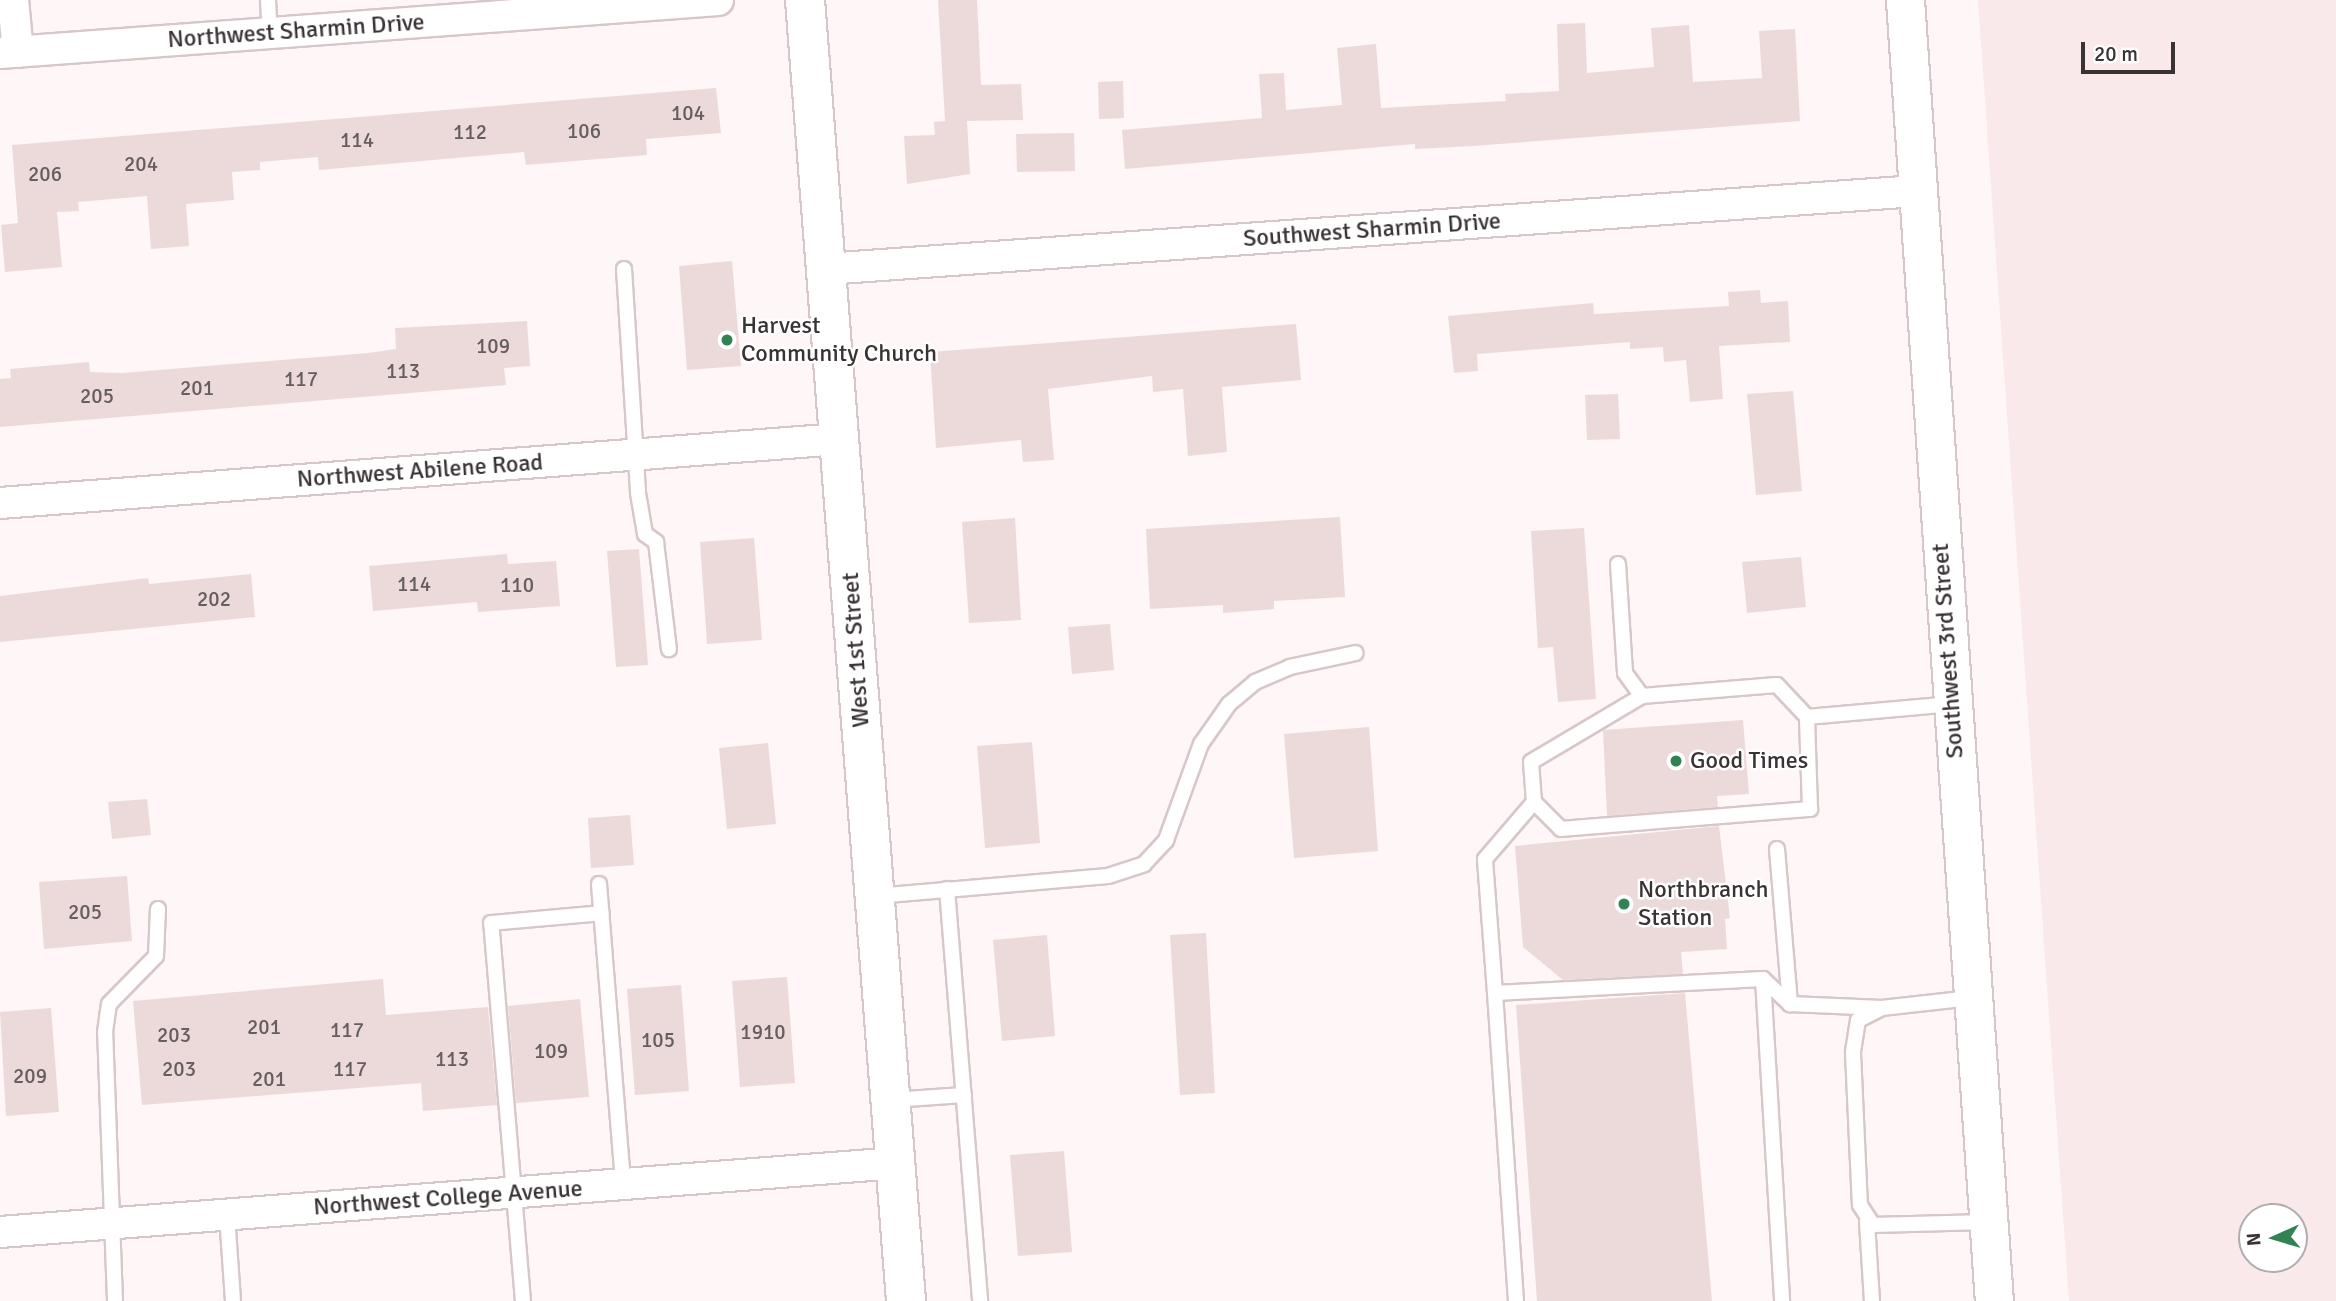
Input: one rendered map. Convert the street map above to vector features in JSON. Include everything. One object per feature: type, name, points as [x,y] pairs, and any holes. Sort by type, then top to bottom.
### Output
[{"type":"main road","name":"West 1st Street","points":[[805,0],[906,1301]]},
{"type":"street","points":[[9,52],[13,0]]},
{"type":"street","name":"Northwest Sharmin Drive","points":[[9,52],[270,33],[508,8],[718,0]]},
{"type":"street","name":"Southwest 3rd Street","points":[[1905,0],[1994,1301]]},
{"type":"street","name":"Southwest Sharmin Drive","points":[[826,269],[1918,191]]},
{"type":"street","name":"Northwest Abilene Road","points":[[0,503],[840,439]]},
{"type":"street","name":"Northwest College Avenue","points":[[0,1232],[896,1163]]},
{"type":"lane","points":[[268,0],[270,33]]},
{"type":"lane","points":[[624,269],[635,455],[645,534],[656,542],[669,649]]},
{"type":"lane","points":[[1618,564],[1625,673],[1642,696]]},
{"type":"lane","points":[[875,896],[1108,876],[1144,864],[1167,840],[1202,744],[1229,704],[1255,682],[1290,667],[1356,653]]},
{"type":"lane","points":[[1777,685],[1807,717],[1810,809],[1561,829],[1534,802],[1531,762],[1642,696],[1777,685]]},
{"type":"lane","points":[[1807,717],[1952,704]]},
{"type":"lane","points":[[1516,1301],[1485,859],[1534,802]]},
{"type":"lane","points":[[1777,849],[1790,1003]]},
{"type":"lane","points":[[599,884],[623,1184]]},
{"type":"lane","points":[[947,889],[980,1301]]},
{"type":"lane","points":[[115,1301],[109,1004],[156,957],[158,909]]},
{"type":"lane","points":[[523,1301],[491,923],[602,913]]},
{"type":"lane","points":[[1495,993],[1763,979],[1790,1003],[1882,1008],[1973,998]]},
{"type":"lane","points":[[1763,979],[1782,1301]]},
{"type":"lane","points":[[1872,1301],[1867,1222],[1860,1205],[1854,1028],[1858,1020],[1882,1008]]},
{"type":"lane","points":[[891,1100],[964,1094]]},
{"type":"lane","points":[[227,1215],[233,1301]]},
{"type":"lane","points":[[1867,1222],[1988,1222]]},
{"type":"shaded area","points":[[1978,0],[2336,0],[2336,1301],[2069,1301]]},
{"type":"building","points":[[938,0],[977,0],[981,85],[1021,84],[1023,120],[967,121],[970,174],[907,184],[904,136],[935,135],[934,122],[945,121]]},
{"type":"building","points":[[1585,23],[1587,73],[1654,67],[1651,28],[1689,25],[1693,82],[1762,78],[1759,31],[1795,29],[1800,121],[1473,146],[1415,149],[1415,144],[1125,169],[1122,130],[1262,118],[1259,74],[1284,73],[1286,110],[1342,105],[1337,48],[1376,44],[1381,108],[1506,101],[1505,94],[1559,91],[1557,24]]},
{"type":"building","points":[[1123,81],[1124,118],[1099,119],[1098,82]]},
{"type":"building","points":[[716,88],[721,133],[646,139],[647,155],[526,165],[524,152],[319,170],[318,157],[260,162],[260,170],[232,172],[234,200],[186,204],[189,246],[151,249],[147,196],[78,202],[79,211],[57,212],[62,267],[5,272],[1,225],[18,223],[12,145]]},
{"type":"building","points":[[1074,133],[1075,171],[1017,172],[1016,134]]},
{"type":"building","points":[[732,261],[741,366],[687,370],[679,266]]},
{"type":"building","points":[[1760,290],[1761,303],[1788,301],[1790,342],[1719,346],[1723,399],[1690,402],[1686,360],[1664,362],[1663,347],[1630,349],[1630,342],[1477,354],[1478,371],[1454,373],[1448,316],[1593,303],[1594,314],[1729,306],[1728,292]]},
{"type":"building","points":[[527,321],[530,366],[504,368],[506,385],[0,427],[0,379],[11,378],[10,369],[89,362],[90,372],[122,373],[368,353],[396,349],[395,328]]},
{"type":"building","points":[[1296,324],[1301,380],[1222,387],[1227,452],[1188,456],[1183,389],[1153,392],[1152,376],[1048,389],[1054,460],[1023,462],[1021,440],[936,448],[930,352]]},
{"type":"building","points":[[1793,391],[1802,491],[1756,495],[1747,394]]},
{"type":"building","points":[[1618,394],[1620,439],[1587,440],[1585,395]]},
{"type":"building","points":[[1340,517],[1345,597],[1274,601],[1274,609],[1223,613],[1223,605],[1150,609],[1146,529]]},
{"type":"building","points":[[1015,518],[1021,620],[969,623],[962,522]]},
{"type":"building","points":[[1584,528],[1596,699],[1558,702],[1553,647],[1538,648],[1531,531]]},
{"type":"building","points":[[754,538],[762,640],[707,644],[700,542]]},
{"type":"building","points":[[639,549],[648,665],[616,667],[607,551]]},
{"type":"building","points":[[507,554],[508,564],[556,561],[560,606],[478,612],[477,602],[373,611],[369,566]]},
{"type":"building","points":[[1801,557],[1806,607],[1747,613],[1742,562]]},
{"type":"building","points":[[251,574],[255,617],[0,642],[0,596],[148,578],[149,584]]},
{"type":"building","points":[[1110,624],[1114,670],[1072,674],[1068,627]]},
{"type":"building","name":"Good Times","points":[[1743,720],[1749,794],[1717,796],[1718,807],[1607,816],[1603,730]]},
{"type":"building","points":[[1369,727],[1378,851],[1294,858],[1284,734]]},
{"type":"building","points":[[1032,742],[1040,843],[985,848],[977,746]]},
{"type":"building","points":[[768,743],[776,824],[727,829],[719,748]]},
{"type":"building","points":[[147,799],[151,835],[112,839],[108,802]]},
{"type":"building","points":[[630,815],[634,865],[591,868],[588,818]]},
{"type":"building","name":"Northbranch Station","points":[[1719,826],[1730,918],[1725,919],[1727,949],[1681,952],[1683,974],[1563,980],[1523,947],[1515,846]]},
{"type":"building","points":[[127,876],[132,941],[44,949],[39,882]]},
{"type":"building","points":[[1206,933],[1215,1093],[1180,1095],[1170,935]]},
{"type":"building","points":[[1047,935],[1055,1036],[1002,1041],[993,940]]},
{"type":"building","points":[[787,977],[795,1083],[740,1087],[732,981]]},
{"type":"building","points":[[383,979],[386,1015],[488,1007],[497,1105],[423,1111],[421,1083],[142,1105],[133,1001]]},
{"type":"building","points":[[681,985],[689,1091],[635,1095],[627,989]]},
{"type":"building","points":[[1685,993],[1712,1301],[1537,1301],[1516,1005]]},
{"type":"building","points":[[580,999],[589,1097],[516,1103],[508,1006]]},
{"type":"building","points":[[51,1008],[59,1112],[6,1116],[0,1012]]},
{"type":"building","points":[[1064,1151],[1072,1252],[1018,1256],[1010,1155]]},
{"type":"place","name":"Harvest Community Church","points":[[727,340]]},
{"type":"place","name":"Good Times","points":[[1676,761]]},
{"type":"place","name":"Northbranch Station","points":[[1624,904]]}]
